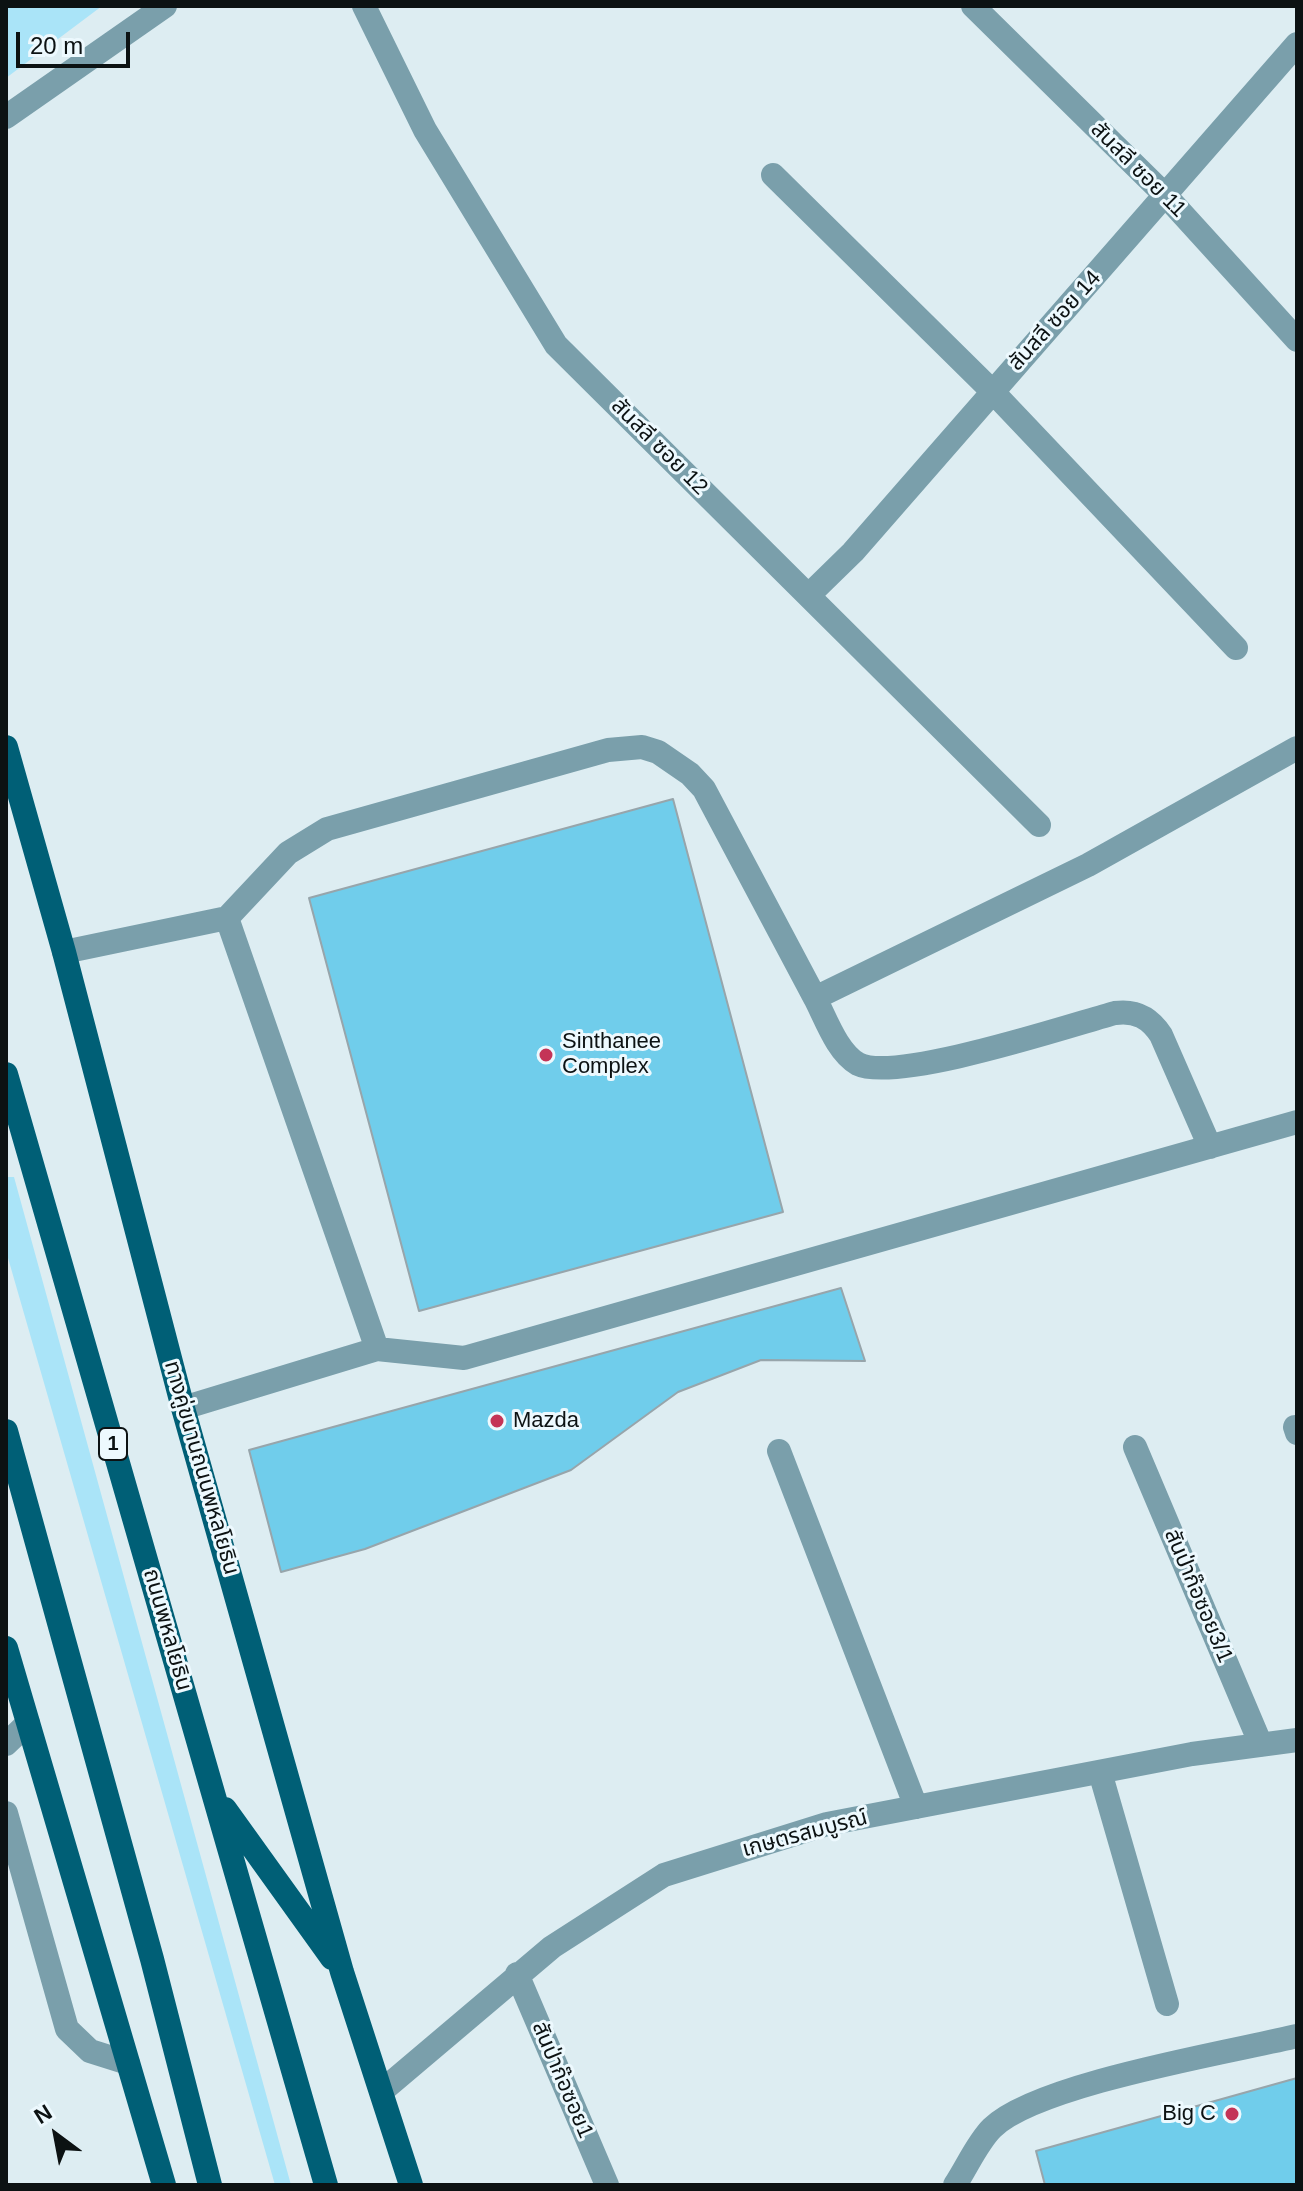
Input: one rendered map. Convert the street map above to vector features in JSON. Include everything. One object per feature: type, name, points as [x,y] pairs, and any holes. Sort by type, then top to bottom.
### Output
[{"type":"main road","name":"ทางคู่ขนานถนนพหลโยธิน","points":[[6,747],[64,952],[183,1408],[342,1972],[383,2090],[411,2185]]},
{"type":"main road","name":"ถนนพหลโยธิน","points":[[8,1088],[326,2185]]},
{"type":"main road","points":[[6,1431],[148,1944],[210,2185]]},
{"type":"main road","points":[[6,1648],[164,2185]]},
{"type":"main road","points":[[214,1795],[342,1972]]},
{"type":"street","points":[[6,117],[165,6]]},
{"type":"street","name":"สันสลี ซอย 12","points":[[364,6],[425,130],[556,345],[1039,825]]},
{"type":"street","name":"สันสลี ซอย 11","points":[[973,6],[1166,196],[1297,340]]},
{"type":"street","name":"สันสลี ซอย 14","points":[[809,595],[853,552],[1297,44]]},
{"type":"street","points":[[773,175],[992,391],[1236,648]]},
{"type":"street","points":[[64,952],[227,918],[288,853],[327,829],[608,750],[642,747],[674,762],[704,789],[850,1058],[876,1069],[934,1061],[1115,1013],[1136,1013],[1155,1026],[1161,1035],[1210,1147]]},
{"type":"street","points":[[815,998],[1088,865],[1297,748]]},
{"type":"street","points":[[227,918],[377,1349]]},
{"type":"street","points":[[183,1408],[377,1349],[464,1358],[1297,1122]]},
{"type":"street","name":"สันป่าก๊อซอย3/1","points":[[1135,1447],[1261,1745]]},
{"type":"street","points":[[779,1451],[916,1807]]},
{"type":"street","points":[[6,1744],[28,1723]]},
{"type":"street","name":"เกษตรสมบูรณ์","points":[[383,2090],[552,1947],[664,1875],[827,1824],[1100,1772],[1297,1740]]},
{"type":"street","points":[[1100,1772],[1167,2004]]},
{"type":"street","points":[[6,1813],[67,2029],[90,2051],[128,2063]]},
{"type":"street","name":"สันป่าก๊อซอย1","points":[[517,1974],[607,2185]]},
{"type":"street","points":[[955,2185],[993,2128],[1038,2102],[1133,2074],[1297,2036]]},
{"type":"shaded area","points":[[6,6],[102,6],[6,78]]},
{"type":"shaded area","points":[[6,1177],[14,1177],[291,2185],[275,2185],[6,1251]]},
{"type":"building","name":"Sinthanee Complex","points":[[673,799],[783,1212],[419,1311],[309,898]]},
{"type":"building","name":"Mazda","points":[[841,1288],[865,1361],[761,1360],[678,1392],[571,1470],[365,1549],[281,1572],[249,1450]]},
{"type":"building","name":"Big C","points":[[1297,2078],[1297,2185],[1045,2185],[1036,2151]]},
{"type":"place","name":"Sinthanee Complex","points":[[546,1055]]},
{"type":"place","name":"Mazda","points":[[497,1421]]},
{"type":"place","name":"Big C","points":[[1232,2114]]}]
